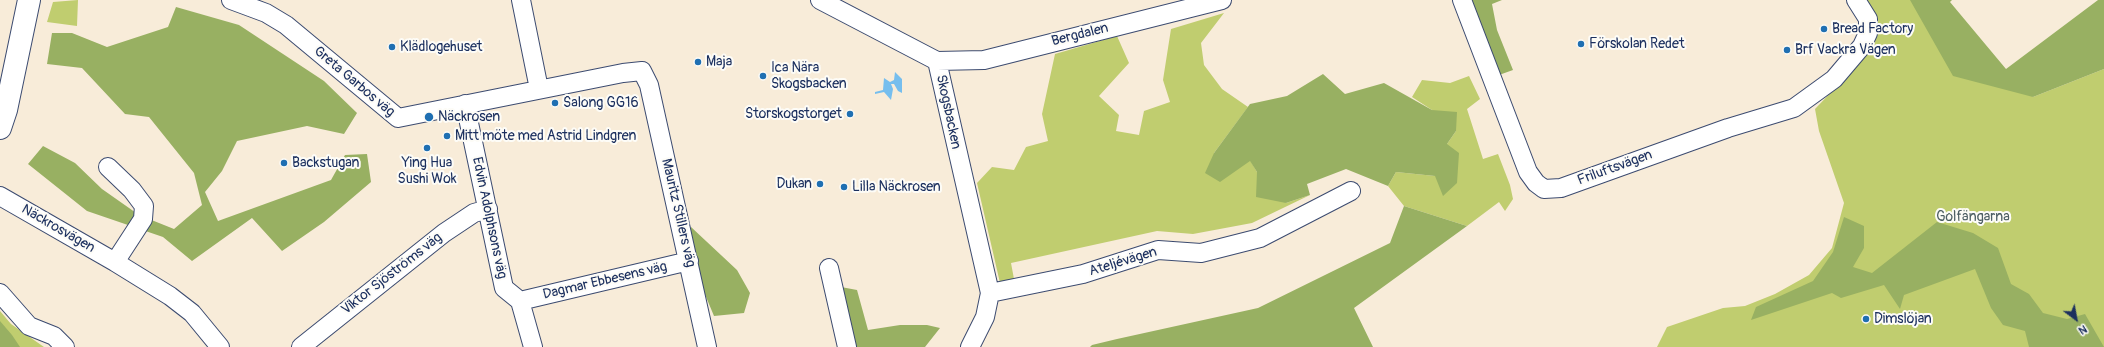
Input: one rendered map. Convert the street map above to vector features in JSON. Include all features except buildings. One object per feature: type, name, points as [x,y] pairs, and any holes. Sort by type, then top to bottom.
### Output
[{"type":"street","points":[[0,128],[6,110],[29,0]]},
{"type":"street","name":"Greta Garbos väg","points":[[231,0],[269,7],[286,25],[398,118],[636,70],[642,71],[647,80]]},
{"type":"street","points":[[521,0],[539,89]]},
{"type":"street","name":"Skogsbacken","points":[[820,0],[937,60],[990,293]]},
{"type":"street","name":"Bergdalen","points":[[937,60],[984,60],[1222,0]]},
{"type":"street","name":"Friluftsvägen","points":[[1462,0],[1528,172],[1536,183],[1544,189],[1562,188],[1728,128],[1794,108],[1834,78],[1862,46],[1868,33],[1868,19],[1856,0]]},
{"type":"street","name":"Mauritz Stillers väg","points":[[647,80],[689,261],[706,347]]},
{"type":"street","name":"Edvin Adolphsons väg","points":[[465,104],[504,288],[520,302]]},
{"type":"street","points":[[108,167],[132,190],[144,206],[143,220],[115,262]]},
{"type":"street","name":"Ateljévägen","points":[[990,293],[1083,274],[1158,250],[1201,253],[1260,238],[1351,191]]},
{"type":"street","name":"Näckrosvägen","points":[[0,196],[115,262],[170,296],[192,313],[220,347]]},
{"type":"street","name":"Viktor Sjöströms väg","points":[[301,347],[444,233],[474,213],[488,209]]},
{"type":"street","name":"Dagmar Ebbesens väg","points":[[520,302],[689,261]]},
{"type":"street","points":[[829,268],[847,347]]},
{"type":"street","points":[[970,347],[986,317],[990,293]]},
{"type":"street","points":[[0,294],[29,326],[54,336],[65,347]]},
{"type":"street","points":[[520,302],[533,347]]},
{"type":"green space","points":[[78,0],[77,26],[47,22],[53,2]]},
{"type":"green space","points":[[1470,0],[1502,0],[1492,4],[1497,30],[1513,70],[1499,75]]},
{"type":"green space","name":"Golfängarna","points":[[1866,0],[1911,0],[2033,97],[2104,69],[2104,347],[1657,347],[1667,327],[1723,308],[1745,306],[1775,294],[1809,275],[1832,248],[1844,203],[1819,131],[1815,109],[1863,59],[1872,42]]},
{"type":"green space","points":[[1910,0],[1952,0],[1950,2],[2006,69],[2098,0],[2104,0],[2104,69],[2033,97],[1953,76]]},
{"type":"green space","points":[[176,7],[239,25],[324,81],[357,113],[344,134],[307,126],[237,141],[222,171],[205,192],[218,221],[331,180],[345,155],[367,154],[371,182],[324,222],[282,251],[252,218],[192,261],[163,237],[87,211],[28,164],[43,146],[75,163],[102,189],[139,215],[174,229],[202,205],[194,173],[149,117],[125,114],[82,68],[47,64],[52,33],[72,33],[107,47],[168,27]]},
{"type":"green space","points":[[1224,13],[1201,43],[1204,65],[1222,89],[1248,107],[1214,153],[1237,168],[1250,160],[1257,172],[1286,203],[1310,195],[1252,223],[1193,234],[1157,231],[1011,263],[1014,279],[1000,283],[977,183],[992,167],[1014,170],[1026,147],[1048,141],[1042,114],[1055,54],[1117,36],[1129,63],[1099,96],[1119,115],[1116,131],[1139,135],[1144,111],[1170,102],[1163,80],[1171,29]]},
{"type":"green space","points":[[1323,74],[1345,94],[1384,83],[1432,110],[1457,112],[1456,131],[1447,144],[1459,153],[1457,183],[1443,196],[1435,176],[1396,172],[1388,186],[1346,169],[1307,184],[1310,195],[1286,203],[1256,197],[1257,172],[1250,161],[1220,182],[1205,173],[1214,153],[1250,104],[1287,96]]},
{"type":"green space","points":[[1469,76],[1480,99],[1467,109],[1483,159],[1498,154],[1510,185],[1513,199],[1505,211],[1499,202],[1467,226],[1404,206],[1388,186],[1396,172],[1435,176],[1447,144],[1456,131],[1432,110],[1412,97],[1422,80],[1450,83]]},
{"type":"green space","points":[[1404,206],[1467,226],[1354,308],[1373,347],[1090,347],[1092,345],[1117,339],[1258,308],[1390,243]]},
{"type":"green space","points":[[1844,217],[1864,226],[1864,248],[1853,267],[1872,273],[1937,222],[1973,233],[1998,248],[2011,284],[2029,294],[2043,313],[2067,319],[2085,314],[2104,347],[2029,347],[2025,331],[2003,325],[1991,308],[1975,269],[1904,295],[1900,309],[1884,285],[1841,298],[1832,293],[1751,320],[1756,307],[1813,281],[1833,252]]},
{"type":"green space","points":[[691,227],[737,270],[750,293],[744,313],[714,316],[684,244]]},
{"type":"green space","points":[[841,287],[857,290],[868,330],[900,325],[927,325],[940,328],[925,347],[856,347]]},
{"type":"green space","points":[[0,311],[11,324],[44,347],[0,347]]},
{"type":"green space","points":[[0,321],[12,335],[20,347],[0,347]]},
{"type":"water","points":[[895,72],[902,79],[902,93],[898,91],[894,84],[891,84],[893,89],[891,100],[884,92],[875,94],[875,92],[883,90],[884,78],[890,82],[894,80]]},
{"type":"place","name":"Bread Factory","points":[[1824,29]]},
{"type":"place","name":"Förskolan Redet","points":[[1581,44]]},
{"type":"place","name":"Klädlogehuset","points":[[392,47]]},
{"type":"place","name":"Brf Vackra Vägen","points":[[1787,50]]},
{"type":"place","name":"Maja","points":[[698,62]]},
{"type":"place","name":"Ica Nära Skogsbacken","points":[[763,76]]},
{"type":"place","name":"Salong GG16","points":[[555,103]]},
{"type":"place","name":"Storskogstorget","points":[[850,114]]},
{"type":"place","name":"Näckrosen","points":[[429,117]]},
{"type":"place","name":"Mitt möte med Astrid Lindgren","points":[[447,136]]},
{"type":"place","name":"Ying Hua Sushi Wok","points":[[427,148]]},
{"type":"place","name":"Backstugan","points":[[284,163]]},
{"type":"place","name":"Dukan","points":[[820,184]]},
{"type":"place","name":"Lilla Näckrosen","points":[[844,187]]},
{"type":"place","name":"Dimslöjan","points":[[1866,319]]}]
